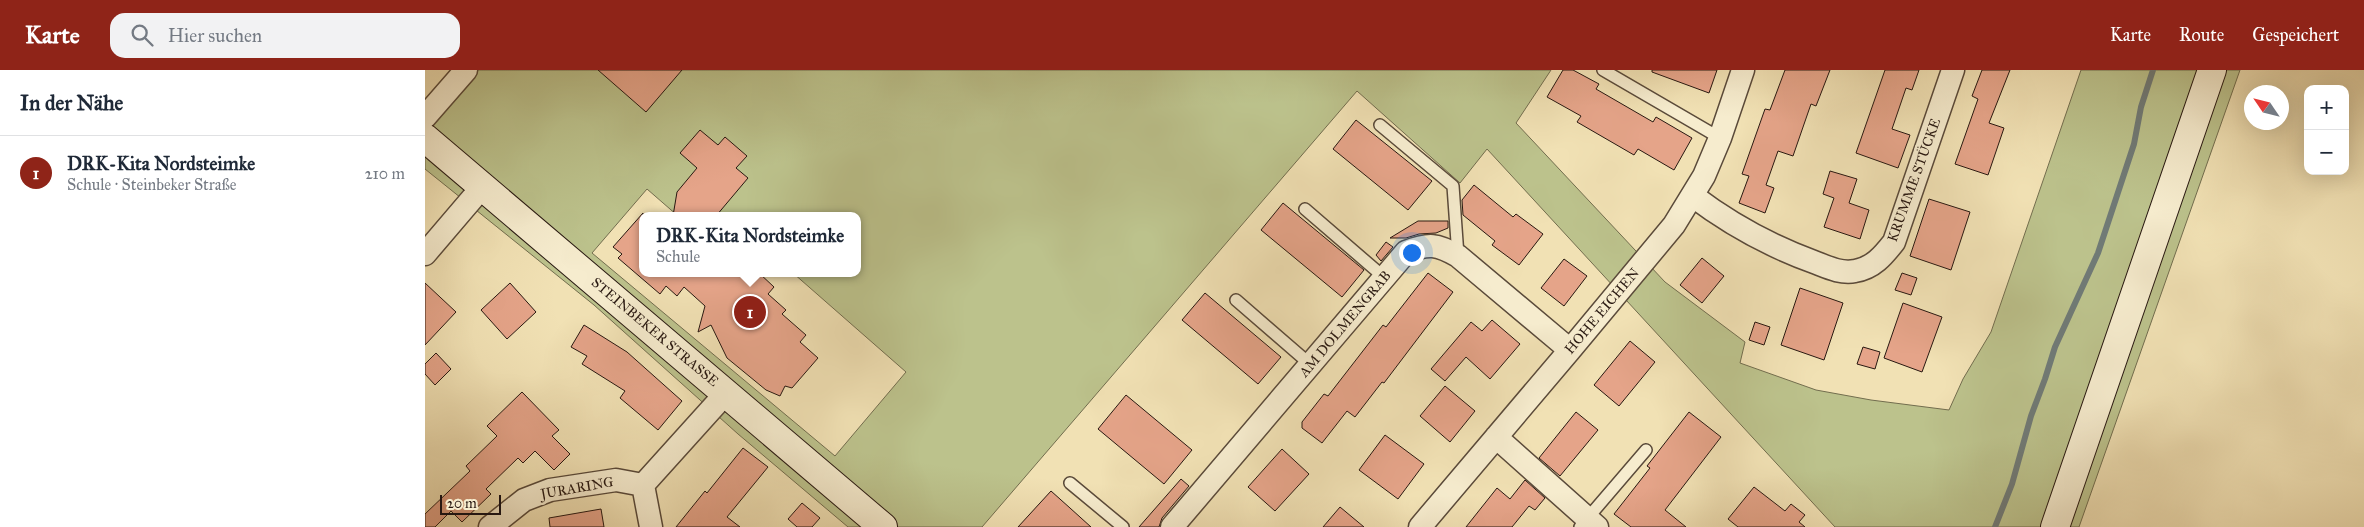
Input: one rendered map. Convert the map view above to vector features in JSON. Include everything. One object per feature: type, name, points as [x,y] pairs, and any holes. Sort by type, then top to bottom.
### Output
[{"type":"street","points":[[425,117],[466,70]]},
{"type":"street","name":"HOHE EICHEN","points":[[1420,527],[1674,225],[1693,196],[1720,138],[1743,70]]},
{"type":"street","name":"KRUMME STÜCKE","points":[[1693,196],[1725,220],[1785,251],[1838,271],[1854,272],[1869,267],[1882,257],[1894,242],[1953,70]]},
{"type":"street","points":[[2055,527],[2212,70]]},
{"type":"street","name":"STEINBEKER STRASSE","points":[[425,138],[883,527]]},
{"type":"street","points":[[425,254],[483,186]]},
{"type":"street","name":"AM DOLMENGRAB","points":[[1172,527],[1406,252],[1422,246],[1440,246],[1458,256],[1570,350]]},
{"type":"street","points":[[651,527],[643,485],[727,393]]},
{"type":"street","points":[[1496,436],[1588,524]]},
{"type":"street","name":"JURARING","points":[[490,527],[524,500],[550,490],[616,480],[643,485]]},
{"type":"lane","points":[[1603,70],[1720,138]]},
{"type":"lane","points":[[1380,125],[1453,186],[1458,256]]},
{"type":"lane","points":[[1305,208],[1385,278]]},
{"type":"lane","points":[[1236,300],[1311,365]]},
{"type":"lane","points":[[1588,524],[1647,450]]},
{"type":"lane","points":[[1070,483],[1123,527]]},
{"type":"green space","points":[[458,70],[1551,70],[1516,123],[1665,282],[1745,342],[1740,363],[1816,390],[1871,400],[1949,410],[1963,379],[1991,332],[2081,70],[2240,70],[2079,527],[1835,527],[1487,149],[1460,183],[1357,91],[982,527],[848,527],[738,434],[594,305],[425,169],[425,108]],"holes":[[[647,189],[673,212],[861,212],[861,277],[798,277],[906,372],[835,456],[592,253]]]},
{"type":"building","points":[[598,70],[682,70],[646,112]]},
{"type":"building","points":[[1563,70],[1573,70],[1599,84],[1596,89],[1653,122],[1656,117],[1692,138],[1674,170],[1638,149],[1634,155],[1577,122],[1581,116],[1547,97]]},
{"type":"building","points":[[1652,70],[1717,70],[1709,93],[1652,72]]},
{"type":"building","points":[[1785,70],[1830,70],[1816,106],[1811,104],[1793,156],[1778,151],[1766,185],[1774,188],[1765,213],[1739,203],[1749,176],[1742,174],[1765,109],[1770,110]]},
{"type":"building","points":[[1885,70],[1919,70],[1912,90],[1906,88],[1892,129],[1910,135],[1898,168],[1856,153]]},
{"type":"building","points":[[1982,70],[2010,70],[1989,123],[2004,128],[1988,175],[1955,164],[1978,99],[1972,96]]},
{"type":"building","points":[[1356,120],[1432,181],[1408,210],[1333,149]]},
{"type":"building","points":[[700,130],[718,145],[725,137],[747,156],[736,168],[748,178],[719,212],[674,212],[677,192],[697,168],[680,153]]},
{"type":"building","points":[[1830,171],[1857,179],[1849,203],[1869,210],[1860,239],[1824,227],[1834,198],[1823,194]]},
{"type":"building","points":[[1474,185],[1513,217],[1516,214],[1543,234],[1519,265],[1492,245],[1495,241],[1463,215],[1462,200]]},
{"type":"building","points":[[1929,199],[1970,212],[1951,270],[1910,256]]},
{"type":"building","points":[[1283,203],[1364,270],[1342,297],[1261,230]]},
{"type":"building","points":[[639,218],[639,276],[618,258],[622,254],[613,247]]},
{"type":"building","points":[[1418,221],[1448,221],[1448,228],[1436,233],[1419,234],[1406,238],[1390,238]]},
{"type":"building","points":[[1386,242],[1393,247],[1381,261],[1376,255]]},
{"type":"building","points":[[1702,258],[1724,276],[1702,303],[1680,285]]},
{"type":"building","points":[[1564,259],[1587,276],[1564,306],[1541,288]]},
{"type":"building","points":[[1428,273],[1453,292],[1384,383],[1382,382],[1355,417],[1347,411],[1322,443],[1302,428],[1302,422],[1324,394],[1328,396],[1383,325],[1386,327]]},
{"type":"building","points":[[1902,273],[1917,278],[1911,295],[1895,290]]},
{"type":"building","points":[[640,277],[763,277],[774,287],[768,294],[786,310],[782,314],[806,335],[800,342],[818,358],[792,388],[785,386],[780,396],[766,390],[727,358],[711,325],[698,332],[705,306],[684,287],[677,296],[666,286],[660,294]]},
{"type":"building","points":[[425,283],[456,312],[425,345]]},
{"type":"building","points":[[510,283],[536,312],[507,339],[481,310]]},
{"type":"building","points":[[1800,288],[1843,303],[1824,360],[1781,345]]},
{"type":"building","points":[[1205,293],[1281,357],[1258,384],[1182,320]]},
{"type":"building","points":[[1903,303],[1942,317],[1922,372],[1884,358]]},
{"type":"building","points":[[1492,320],[1520,344],[1490,379],[1466,357],[1445,381],[1431,369],[1471,322],[1482,331]]},
{"type":"building","points":[[1755,322],[1770,327],[1764,345],[1749,340]]},
{"type":"building","points":[[584,325],[627,352],[682,401],[658,430],[620,398],[625,391],[582,364],[587,356],[571,347]]},
{"type":"building","points":[[1630,341],[1655,362],[1619,406],[1594,385]]},
{"type":"building","points":[[1863,347],[1880,352],[1875,369],[1857,364]]},
{"type":"building","points":[[436,353],[451,369],[435,385],[425,374],[425,364]]},
{"type":"building","points":[[1445,386],[1475,411],[1450,442],[1420,416]]},
{"type":"building","points":[[522,392],[559,430],[552,436],[570,454],[554,470],[535,451],[523,463],[518,458],[486,489],[491,494],[462,522],[451,511],[435,527],[425,527],[425,514],[470,471],[466,466],[497,436],[487,426]]},
{"type":"building","points":[[1126,395],[1192,450],[1164,484],[1098,429]]},
{"type":"building","points":[[1576,412],[1598,430],[1560,476],[1539,458]]},
{"type":"building","points":[[1689,412],[1721,437],[1665,510],[1686,527],[1631,527],[1614,514],[1650,468],[1647,466]]},
{"type":"building","points":[[1385,435],[1424,464],[1398,499],[1359,470]]},
{"type":"building","points":[[743,448],[768,467],[727,517],[740,527],[676,527],[705,491],[707,493]]},
{"type":"building","points":[[1282,449],[1309,474],[1275,511],[1248,487]]},
{"type":"building","points":[[1181,479],[1189,486],[1162,518],[1159,527],[1139,527]]},
{"type":"building","points":[[1525,480],[1545,498],[1535,510],[1529,506],[1512,527],[1466,527],[1497,488],[1510,499]]},
{"type":"building","points":[[1754,487],[1785,511],[1791,504],[1805,515],[1799,522],[1805,527],[1738,527],[1728,519]]},
{"type":"building","points":[[1051,491],[1070,508],[1091,527],[1018,527]]},
{"type":"building","points":[[802,503],[820,518],[812,527],[797,527],[788,519]]},
{"type":"building","points":[[1340,507],[1364,527],[1323,527]]},
{"type":"building","points":[[601,509],[604,527],[550,527],[549,518]]},
{"type":"waterway","points":[[1995,527],[2012,484],[2031,416],[2055,347],[2098,253],[2134,144],[2141,107],[2153,70]]},
{"type":"place","name":"DRK-Kita Nordsteimke","points":[[750,312]]}]
